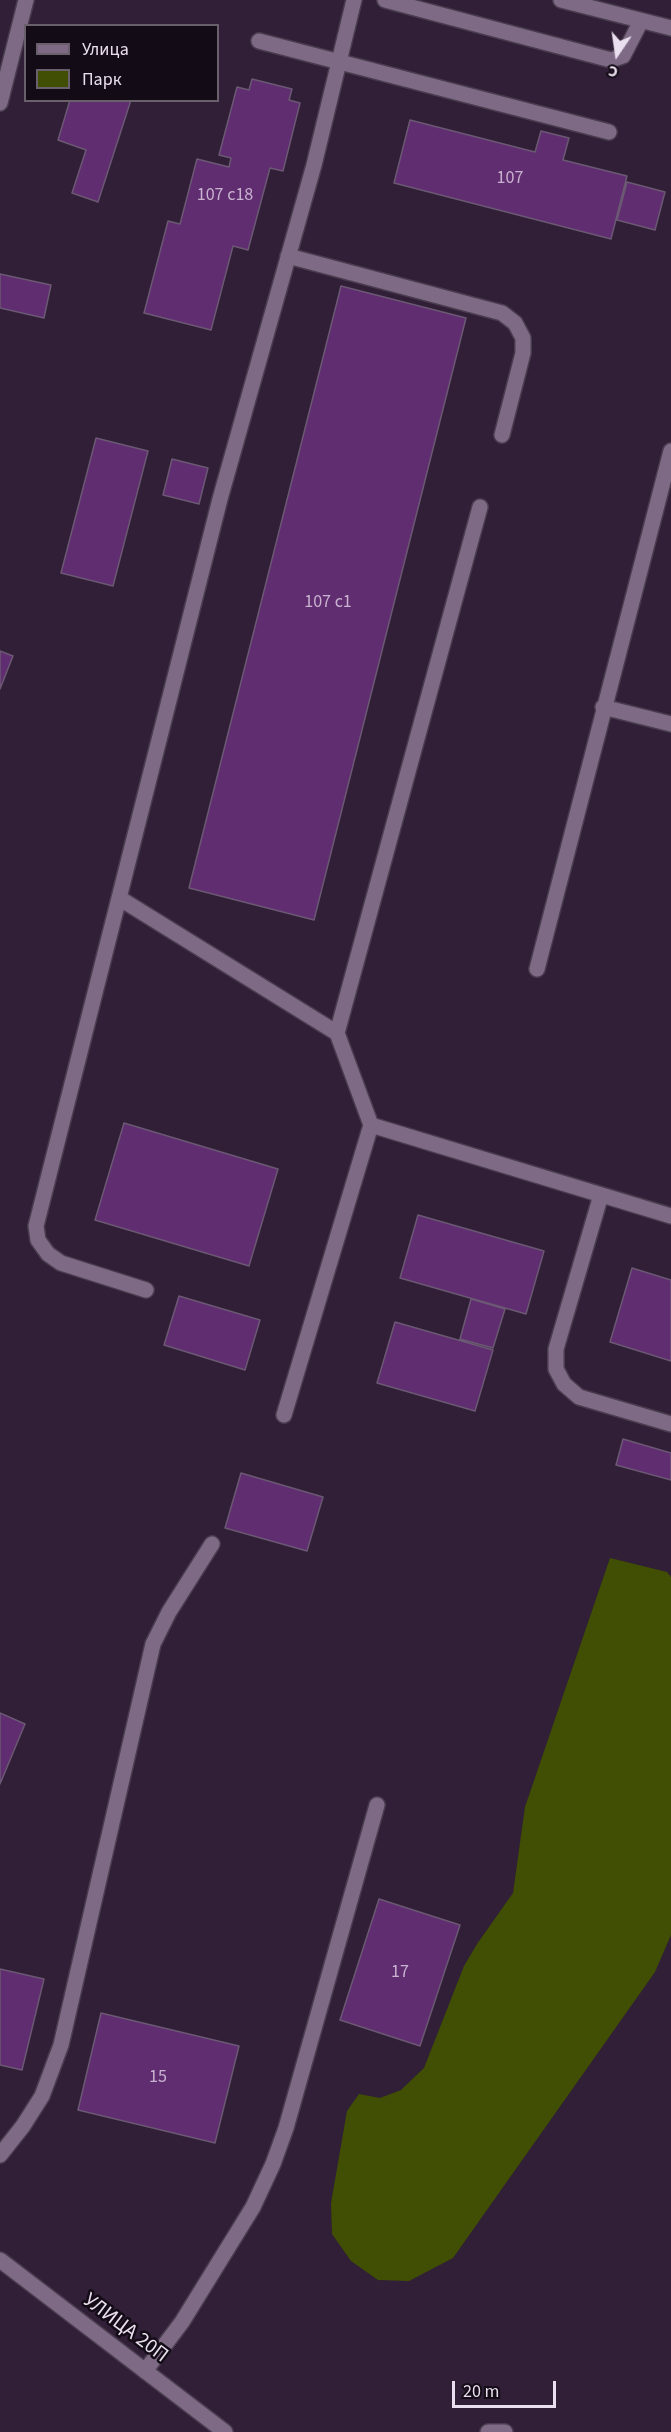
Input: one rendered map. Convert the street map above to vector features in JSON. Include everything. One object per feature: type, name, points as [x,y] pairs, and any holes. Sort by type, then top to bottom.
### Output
[{"type":"street","points":[[0,103],[26,0]]},
{"type":"street","points":[[146,1290],[61,1263],[48,1254],[38,1240],[36,1226],[220,499],[288,256],[354,0]]},
{"type":"street","points":[[385,0],[611,60],[623,56],[641,21]]},
{"type":"street","points":[[561,0],[671,28]]},
{"type":"street","points":[[259,41],[609,132]]},
{"type":"street","points":[[288,256],[502,313],[515,323],[523,338],[523,353],[502,435]]},
{"type":"street","points":[[537,969],[671,451]]},
{"type":"street","points":[[284,1415],[371,1125],[337,1033],[480,507]]},
{"type":"street","points":[[603,707],[671,724]]},
{"type":"street","points":[[119,898],[337,1033]]},
{"type":"street","points":[[371,1125],[671,1216]]},
{"type":"street","points":[[601,1195],[556,1349],[556,1369],[564,1384],[579,1397],[671,1424]]},
{"type":"street","points":[[0,2155],[23,2126],[42,2096],[61,2045],[153,1644],[169,1612],[212,1544]]},
{"type":"street","points":[[145,2371],[182,2322],[253,2207],[273,2164],[286,2128],[377,1805]]},
{"type":"street","name":"УЛИЦА 20П","points":[[0,2260],[225,2432]]},
{"type":"street","points":[[488,2432],[505,2432]]},
{"type":"green space","points":[[610,1558],[667,1572],[671,1577],[671,1935],[655,1972],[453,2258],[409,2281],[378,2280],[351,2261],[332,2234],[331,2203],[347,2111],[359,2094],[380,2098],[401,2090],[424,2068],[464,1966],[513,1893],[525,1807]]},
{"type":"building","points":[[252,79],[292,89],[289,100],[300,103],[283,171],[270,168],[248,250],[233,246],[211,330],[144,313],[168,221],[180,224],[197,159],[229,167],[231,158],[219,155],[237,87],[249,90]]},
{"type":"building","points":[[69,102],[130,102],[98,202],[72,193],[86,150],[58,140]]},
{"type":"building","points":[[410,120],[535,152],[541,131],[569,138],[563,160],[627,176],[611,239],[394,183]]},
{"type":"building","points":[[627,182],[665,192],[655,230],[617,220]]},
{"type":"building","points":[[0,274],[51,285],[44,318],[0,308]]},
{"type":"building","points":[[341,286],[466,318],[314,920],[189,888]]},
{"type":"building","points":[[96,438],[148,451],[113,586],[61,573]]},
{"type":"building","points":[[172,459],[208,468],[199,504],[163,495]]},
{"type":"building","points":[[0,651],[13,656],[0,689]]},
{"type":"building","points":[[124,1123],[278,1169],[249,1266],[95,1220]]},
{"type":"building","points":[[418,1215],[544,1251],[526,1314],[400,1278]]},
{"type":"building","points":[[632,1268],[671,1280],[671,1361],[610,1342]]},
{"type":"building","points":[[179,1296],[260,1320],[245,1370],[164,1345]]},
{"type":"building","points":[[471,1299],[505,1309],[493,1348],[460,1339]]},
{"type":"building","points":[[395,1322],[493,1350],[475,1411],[377,1383]]},
{"type":"building","points":[[623,1439],[671,1453],[671,1480],[616,1465]]},
{"type":"building","points":[[241,1473],[323,1497],[307,1551],[225,1528]]},
{"type":"building","points":[[0,1713],[25,1724],[0,1784]]},
{"type":"building","points":[[379,1899],[460,1925],[420,2046],[340,2020]]},
{"type":"building","points":[[0,1969],[44,1979],[22,2070],[0,2065]]},
{"type":"building","points":[[101,2013],[239,2046],[215,2143],[78,2110]]}]
